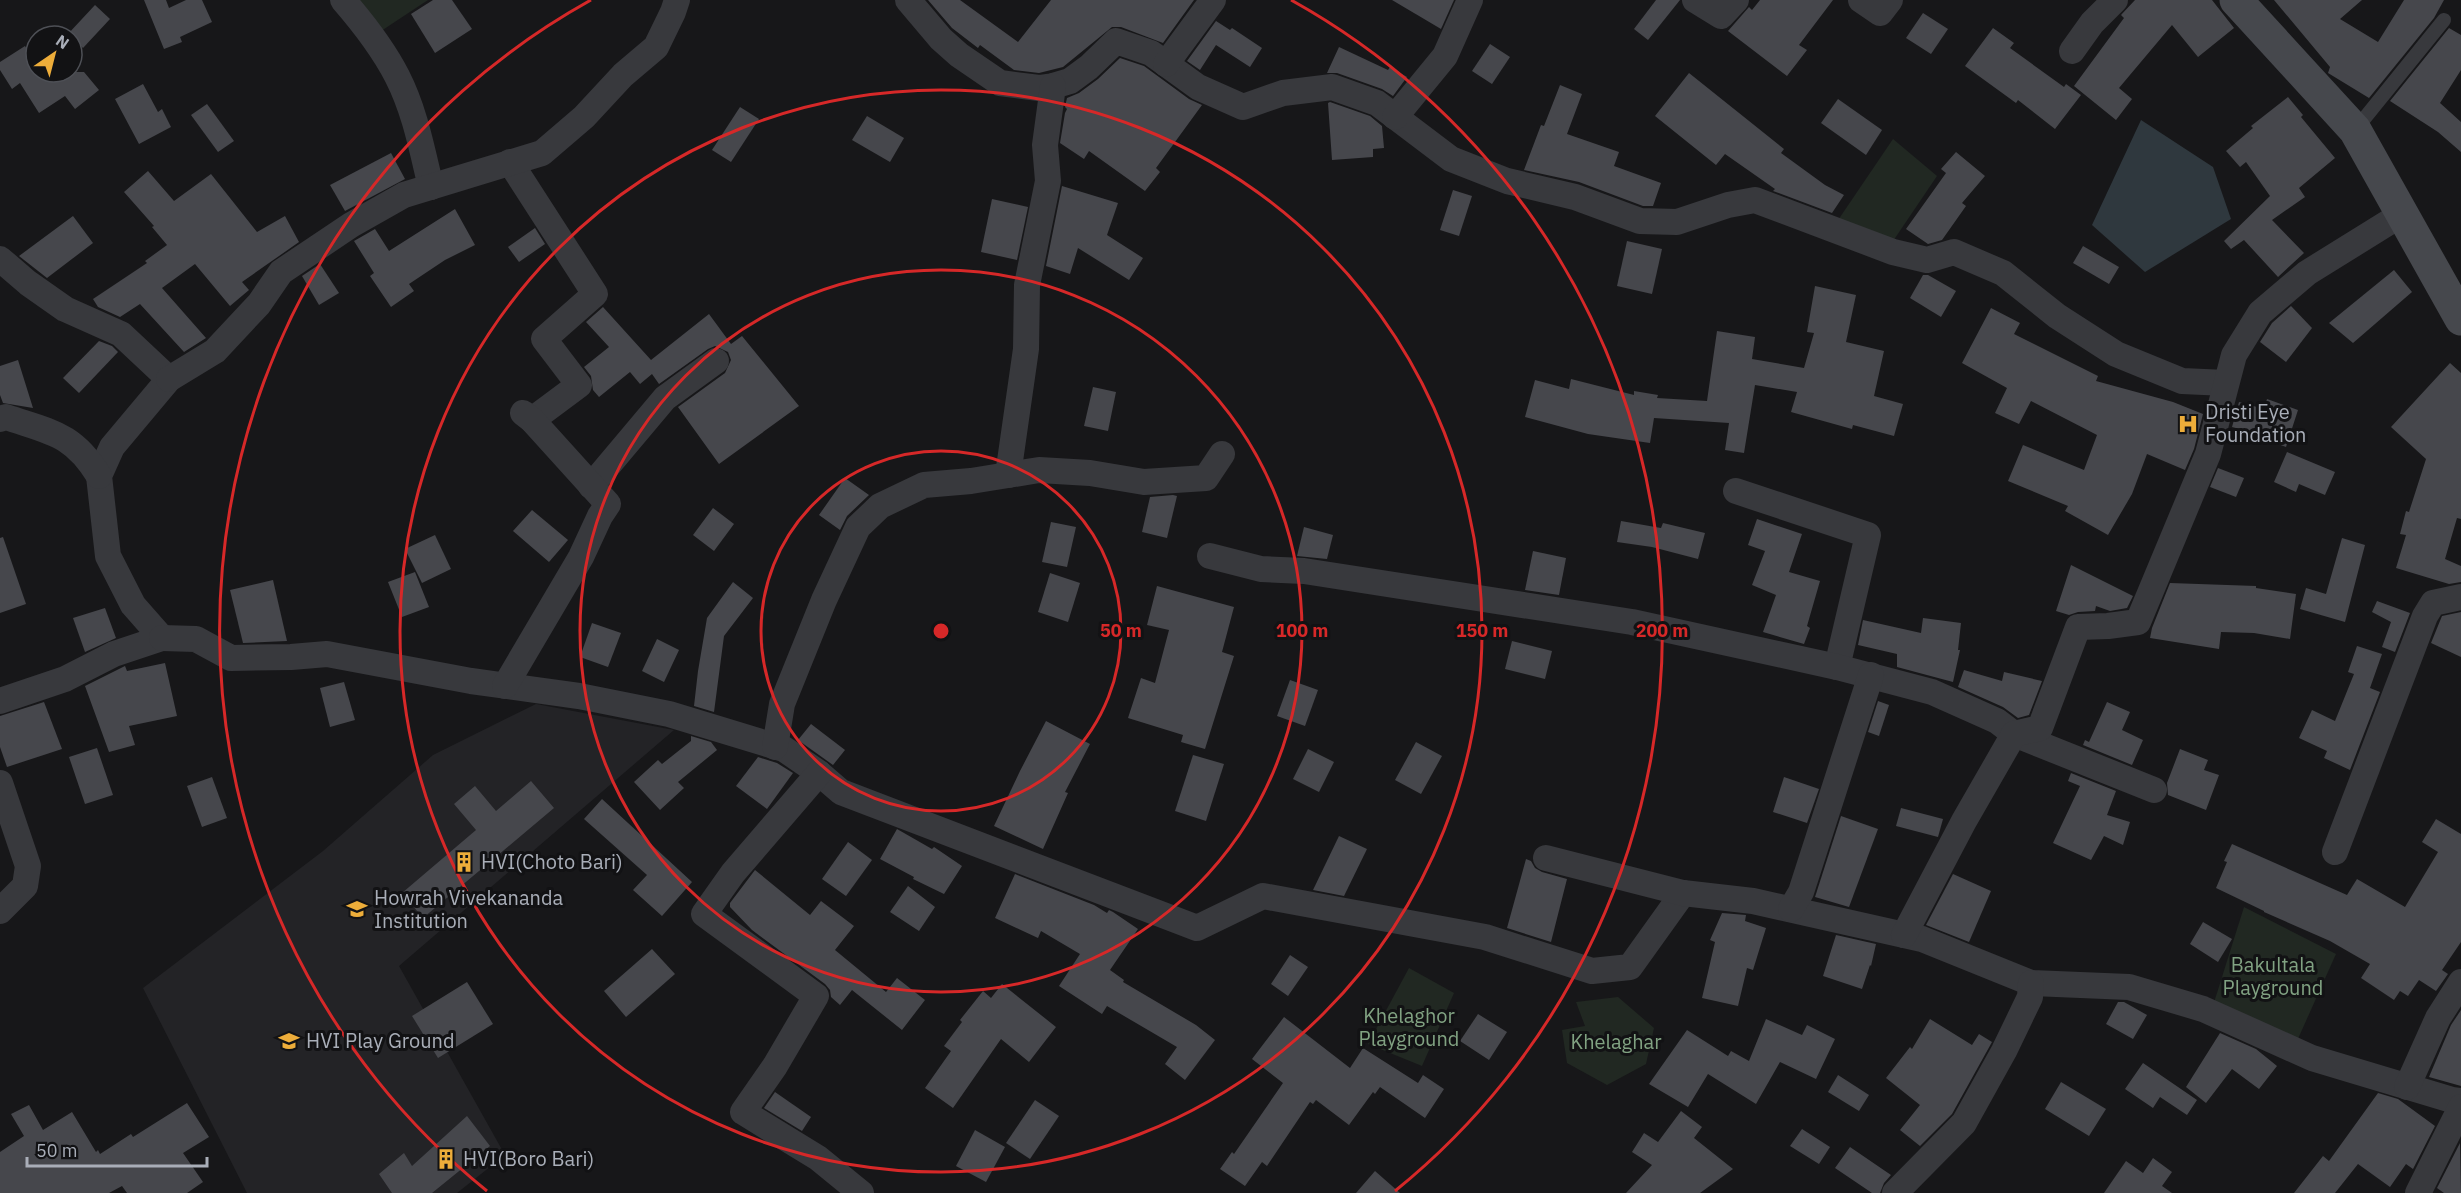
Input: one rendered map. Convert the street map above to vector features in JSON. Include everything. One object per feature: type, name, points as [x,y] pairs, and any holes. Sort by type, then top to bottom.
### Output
[{"type":"main road","points":[[2237,1],[2355,130],[2402,214],[2457,300]]},
{"type":"street","points":[[343,0],[397,76],[417,126],[431,187]]},
{"type":"street","points":[[99,476],[112,447],[169,379],[215,351],[259,304],[281,272],[351,225],[404,195],[542,153],[584,117],[623,75],[656,47],[677,0]]},
{"type":"street","points":[[908,0],[941,39],[958,55],[1000,82],[1038,88],[1070,81],[1089,67],[1116,41],[1151,53],[1197,87],[1243,107],[1283,93],[1332,87],[1377,103],[1451,159],[1506,181],[1575,197],[1640,221],[1677,222],[1728,205],[1755,201],[1893,252],[1927,260],[1954,252],[2003,273],[2057,316],[2116,354],[2182,381],[2226,382]]},
{"type":"street","points":[[1166,64],[1213,0]]},
{"type":"street","points":[[1395,117],[1445,56],[1470,0]]},
{"type":"street","points":[[1695,0],[1721,16],[1736,0]]},
{"type":"street","points":[[1861,0],[1880,13],[1890,0]]},
{"type":"street","points":[[2072,51],[2092,23],[2115,0]]},
{"type":"street","points":[[1008,474],[1026,349],[1028,285],[1048,181],[1045,145],[1053,86]]},
{"type":"street","points":[[506,686],[581,556],[608,504],[528,416],[579,386],[544,339],[595,294],[510,162]]},
{"type":"street","points":[[1904,935],[1964,821],[2014,734],[2040,728],[2078,627],[2138,622],[2208,454],[2235,355],[2260,313],[2307,273],[2402,214]]},
{"type":"street","points":[[0,260],[65,309],[121,334],[169,379]]},
{"type":"street","points":[[591,486],[665,398],[716,361]]},
{"type":"street","points":[[0,419],[6,417],[59,433],[88,458],[99,476],[108,556],[133,606],[162,638]]},
{"type":"street","points":[[775,747],[782,704],[819,611],[858,527],[880,506],[924,485],[971,482],[1039,470],[1090,473],[1144,482],[1206,478],[1222,454]]},
{"type":"street","points":[[1736,491],[1868,536],[1838,667]]},
{"type":"street","points":[[1210,555],[1261,569],[1304,571],[1632,622],[1871,675],[1932,692],[1997,721],[2014,734],[2154,790]]},
{"type":"street","points":[[2335,852],[2425,616],[2433,603],[2461,597]]},
{"type":"street","points":[[0,701],[65,679],[114,654],[162,638],[196,639],[231,658],[327,654],[506,686],[579,696],[669,714],[784,749],[819,773],[841,792],[1197,928],[1263,896],[1485,938],[1592,971],[1630,967],[1683,893]]},
{"type":"street","points":[[1791,909],[1804,881],[1871,675]]},
{"type":"street","points":[[819,773],[733,873],[704,914],[816,996],[775,1066],[743,1112],[818,1158],[861,1193]]},
{"type":"street","points":[[0,783],[28,866],[25,886],[0,911]]},
{"type":"street","points":[[1546,858],[1683,893],[1753,901],[1922,939],[2031,983],[2129,987],[2204,1009],[2312,1059],[2461,1101]]},
{"type":"street","points":[[2408,1087],[2438,1018],[2461,982]]},
{"type":"street","points":[[1904,1191],[1964,1123],[2004,1051],[2030,997],[2031,983]]},
{"type":"street","points":[[2418,1193],[2461,1107]]},
{"type":"lane","points":[[2355,130],[2444,20]]},
{"type":"shaded area","points":[[2141,120],[2213,167],[2231,219],[2145,272],[2092,225]]},
{"type":"shaded area","name":"Howrah Vivekananda Institution","points":[[536,704],[674,730],[399,966],[505,1155],[457,1193],[247,1193],[143,988],[323,851],[433,755]]},
{"type":"green space","points":[[345,0],[428,0],[375,35]]},
{"type":"green space","points":[[1893,139],[1937,176],[1887,250],[1832,229]]},
{"type":"green space","name":"Bakultala Playground","points":[[2244,907],[2336,954],[2293,1050],[2211,1012]]},
{"type":"green space","name":"Khelaghor Playground","points":[[1409,968],[1454,993],[1422,1066],[1368,1044]]},
{"type":"green space","name":"Khelaghar","points":[[1618,997],[1654,1028],[1646,1064],[1607,1085],[1567,1063],[1562,1030],[1585,1026],[1576,1002]]},
{"type":"building","points":[[144,0],[166,0],[169,8],[186,0],[202,0],[212,22],[180,37],[182,42],[164,49]]},
{"type":"building","points":[[433,0],[452,0],[472,29],[435,53],[411,14]]},
{"type":"building","points":[[928,0],[960,0],[1018,42],[1051,0],[1194,0],[1163,43],[1121,27],[1112,27],[1063,67],[1039,73],[1014,70],[980,45],[978,48],[952,28]]},
{"type":"building","points":[[1392,0],[1454,0],[1441,29]]},
{"type":"building","points":[[1656,0],[1680,0],[1648,40],[1634,29]]},
{"type":"building","points":[[1760,0],[1833,0],[1799,45],[1807,50],[1787,76],[1728,31],[1749,7],[1752,10]]},
{"type":"building","points":[[2135,0],[2212,0],[2234,28],[2198,57],[2172,25],[2119,88],[2132,99],[2116,120],[2074,86],[2124,18],[2121,15]]},
{"type":"building","points":[[2274,0],[2362,0],[2340,19],[2378,42],[2404,0],[2444,0],[2434,18],[2369,98],[2328,73],[2330,67]]},
{"type":"building","points":[[95,5],[110,19],[84,47],[84,24],[77,24]]},
{"type":"building","points":[[1923,13],[1948,29],[1931,54],[1906,38]]},
{"type":"building","points":[[1216,21],[1230,30],[1232,28],[1262,48],[1250,67],[1216,45],[1200,70],[1187,61]]},
{"type":"building","points":[[1993,28],[2014,43],[2010,48],[2064,87],[2066,84],[2081,95],[2055,129],[2018,100],[2016,103],[1965,66]]},
{"type":"building","points":[[2449,28],[2461,35],[2461,70],[2440,103],[2461,122],[2461,152],[2438,132],[2390,101]]},
{"type":"building","points":[[1490,44],[1510,57],[1492,84],[1472,71]]},
{"type":"building","points":[[24,47],[24,84],[84,84],[84,72],[99,90],[75,109],[65,96],[39,113],[20,83],[12,89],[0,70],[0,62]]},
{"type":"building","points":[[1339,47],[1388,70],[1390,67],[1407,77],[1393,96],[1382,89],[1337,73],[1327,73]]},
{"type":"building","points":[[1120,58],[1144,66],[1189,99],[1202,105],[1156,168],[1160,172],[1145,191],[1089,151],[1084,159],[1060,143],[1067,98],[1079,93],[1098,79]]},
{"type":"building","points":[[1689,73],[1784,149],[1781,153],[1825,185],[1844,195],[1832,213],[1773,191],[1775,189],[1725,154],[1716,165],[1655,116]]},
{"type":"building","points":[[143,84],[158,112],[162,109],[171,127],[139,144],[115,99]]},
{"type":"building","points":[[1560,85],[1582,94],[1567,134],[1619,152],[1614,166],[1661,183],[1653,206],[1643,206],[1579,182],[1524,170],[1541,125],[1544,126]]},
{"type":"building","points":[[2288,97],[2303,115],[2301,117],[2335,158],[2299,188],[2305,197],[2272,220],[2304,253],[2278,277],[2244,240],[2231,249],[2224,241],[2270,196],[2246,162],[2240,167],[2226,151],[2253,128],[2251,126]]},
{"type":"building","points":[[1838,99],[1882,130],[1866,155],[1821,123]]},
{"type":"building","points":[[1328,103],[1370,116],[1382,126],[1384,148],[1373,149],[1373,157],[1332,160]]},
{"type":"building","points":[[207,104],[234,141],[218,152],[191,115]]},
{"type":"building","points":[[740,107],[759,119],[731,162],[712,150]]},
{"type":"building","points":[[867,116],[904,138],[890,162],[852,140]]},
{"type":"building","points":[[1956,152],[1985,176],[1962,203],[1966,206],[1942,240],[1928,244],[1906,229],[1946,173],[1941,169]]},
{"type":"building","points":[[391,153],[405,179],[345,211],[330,185]]},
{"type":"building","points":[[148,171],[174,201],[211,174],[257,232],[285,216],[299,242],[242,282],[249,290],[230,306],[195,264],[162,288],[206,338],[184,352],[140,304],[120,317],[98,307],[93,299],[147,263],[145,261],[167,245],[152,227],[154,226],[124,192]]},
{"type":"building","points":[[1062,186],[1118,203],[1107,235],[1143,258],[1129,280],[1078,248],[1070,274],[1046,266]]},
{"type":"building","points":[[1453,190],[1472,196],[1459,236],[1440,230]]},
{"type":"building","points":[[992,199],[1028,207],[1017,260],[981,252]]},
{"type":"building","points":[[455,209],[475,245],[445,260],[409,284],[414,291],[391,307],[370,276],[374,273],[354,241],[375,229],[389,251]]},
{"type":"building","points":[[73,216],[93,243],[47,278],[19,256]]},
{"type":"building","points":[[535,228],[545,244],[519,262],[508,247]]},
{"type":"building","points":[[1627,241],[1662,249],[1652,294],[1617,286]]},
{"type":"building","points":[[2083,246],[2119,267],[2109,284],[2073,263]]},
{"type":"building","points":[[320,264],[339,293],[319,305],[302,276]]},
{"type":"building","points":[[2394,270],[2412,292],[2353,343],[2329,323]]},
{"type":"building","points":[[1923,275],[1928,275],[1956,291],[1941,317],[1910,298]]},
{"type":"building","points":[[1815,286],[1856,295],[1846,342],[1884,351],[1874,396],[1903,404],[1894,436],[1853,425],[1852,429],[1791,412],[1797,392],[1755,385],[1744,453],[1725,450],[1729,423],[1654,418],[1650,443],[1588,434],[1525,417],[1535,380],[1569,389],[1571,379],[1634,395],[1634,391],[1658,395],[1657,398],[1707,401],[1717,331],[1755,337],[1752,359],[1804,368],[1814,333],[1807,332]]},
{"type":"building","points":[[2291,306],[2312,328],[2286,362],[2260,342],[2272,323]]},
{"type":"building","points":[[603,307],[651,360],[709,314],[731,344],[742,336],[799,406],[719,464],[678,407],[725,373],[731,360],[728,352],[715,346],[708,349],[659,384],[652,374],[640,384],[630,372],[599,397],[593,390],[591,376],[584,367],[609,347],[586,322]]},
{"type":"building","points":[[1991,308],[2020,323],[2014,334],[2098,376],[2096,381],[2173,402],[2203,414],[2194,449],[2185,470],[2147,454],[2132,494],[2108,535],[2065,511],[2068,506],[2008,481],[2023,445],[2084,470],[2097,435],[2031,401],[2019,424],[1995,413],[2007,388],[1962,363]]},
{"type":"building","points":[[99,341],[112,346],[118,352],[79,393],[63,378]]},
{"type":"building","points":[[18,360],[33,408],[3,403],[0,395],[0,366]]},
{"type":"building","points":[[2450,363],[2461,373],[2461,519],[2457,518],[2445,559],[2461,566],[2461,582],[2449,584],[2396,568],[2406,535],[2400,534],[2406,511],[2409,512],[2426,459],[2391,427]]},
{"type":"building","points":[[1093,387],[1116,392],[1108,431],[1084,426]]},
{"type":"building","points":[[2267,399],[2298,410],[2286,447],[2254,435],[2255,433],[2232,427],[2239,402],[2264,409]]},
{"type":"building","points":[[2287,452],[2335,472],[2325,495],[2299,484],[2296,492],[2274,482]]},
{"type":"building","points":[[2218,468],[2244,478],[2236,497],[2210,487]]},
{"type":"building","points":[[845,478],[869,495],[847,516],[840,530],[819,515]]},
{"type":"building","points":[[1177,496],[1167,538],[1142,532],[1150,497]]},
{"type":"building","points":[[713,508],[734,524],[714,551],[693,535]]},
{"type":"building","points":[[532,510],[568,540],[549,562],[513,531]]},
{"type":"building","points":[[1757,519],[1802,534],[1789,572],[1820,581],[1807,626],[1810,628],[1804,644],[1763,632],[1776,595],[1752,585],[1765,551],[1748,545]]},
{"type":"building","points":[[1621,521],[1661,528],[1663,523],[1705,533],[1698,559],[1652,547],[1617,542]]},
{"type":"building","points":[[1051,522],[1076,527],[1067,567],[1042,562]]},
{"type":"building","points":[[1304,527],[1333,535],[1327,559],[1297,556]]},
{"type":"building","points":[[435,535],[451,569],[422,583],[405,549]]},
{"type":"building","points":[[3,537],[26,604],[0,613],[0,538]]},
{"type":"building","points":[[2342,538],[2365,545],[2345,622],[2300,609],[2306,588],[2326,594]]},
{"type":"building","points":[[1533,551],[1566,558],[1559,595],[1525,590]]},
{"type":"building","points":[[2071,565],[2133,596],[2127,608],[2110,611],[2096,606],[2095,611],[2069,615],[2056,611]]},
{"type":"building","points":[[415,572],[429,607],[402,617],[388,582]]},
{"type":"building","points":[[1050,573],[1080,583],[1068,622],[1038,612]]},
{"type":"building","points":[[273,580],[287,641],[243,643],[230,590]]},
{"type":"building","points":[[733,582],[753,598],[724,636],[714,712],[694,706],[698,671],[707,618]]},
{"type":"building","points":[[2170,583],[2256,586],[2256,588],[2296,594],[2290,639],[2254,633],[2221,632],[2219,649],[2150,638]]},
{"type":"building","points":[[1157,586],[1234,607],[1222,652],[1234,656],[1205,749],[1181,742],[1183,735],[1128,718],[1141,678],[1155,683],[1169,630],[1147,625]]},
{"type":"building","points":[[2377,601],[2410,613],[2395,652],[2382,647],[2391,622],[2372,612]]},
{"type":"building","points":[[105,608],[116,638],[85,652],[73,618]]},
{"type":"building","points":[[2461,612],[2461,657],[2431,643],[2442,616]]},
{"type":"building","points":[[1923,618],[1961,623],[1958,650],[1960,650],[1953,682],[1897,667],[1897,654],[1858,645],[1863,620],[1921,633]]},
{"type":"building","points":[[592,623],[621,633],[608,667],[580,657]]},
{"type":"building","points":[[657,639],[679,650],[664,682],[642,671]]},
{"type":"building","points":[[1512,641],[1552,651],[1545,679],[1505,669]]},
{"type":"building","points":[[2357,646],[2382,654],[2370,688],[2380,692],[2350,770],[2324,758],[2327,751],[2299,738],[2312,710],[2335,721],[2354,674],[2348,672]]},
{"type":"building","points":[[165,663],[177,716],[129,726],[135,745],[109,752],[85,686],[125,666],[127,671]]},
{"type":"building","points":[[1964,670],[2002,681],[2004,672],[2042,681],[2029,715],[2018,718],[2003,707],[1958,687]]},
{"type":"building","points":[[1290,680],[1318,690],[1305,726],[1277,716]]},
{"type":"building","points":[[344,682],[355,720],[330,727],[320,688]]},
{"type":"building","points":[[1878,701],[1889,705],[1879,736],[1868,732]]},
{"type":"building","points":[[44,702],[62,749],[7,767],[0,747],[0,716]]},
{"type":"building","points":[[2107,702],[2130,712],[2122,730],[2143,740],[2132,765],[2083,745],[2085,740],[2089,742]]},
{"type":"building","points":[[1046,721],[1090,744],[1065,792],[1068,793],[1043,849],[994,826]]},
{"type":"building","points":[[811,724],[845,750],[833,765],[798,740]]},
{"type":"building","points":[[691,736],[711,742],[717,750],[678,782],[684,788],[660,810],[634,782],[658,760],[662,764],[691,741]]},
{"type":"building","points":[[1416,742],[1442,756],[1421,794],[1395,780]]},
{"type":"building","points":[[97,748],[113,795],[85,804],[69,757]]},
{"type":"building","points":[[1308,749],[1334,762],[1319,792],[1293,779]]},
{"type":"building","points":[[2180,749],[2208,760],[2204,770],[2219,775],[2206,810],[2168,795],[2167,783]]},
{"type":"building","points":[[1193,755],[1224,764],[1206,821],[1175,811]]},
{"type":"building","points":[[758,757],[777,763],[793,773],[767,809],[736,786]]},
{"type":"building","points":[[2071,773],[2116,791],[2107,815],[2130,822],[2123,845],[2104,836],[2091,860],[2053,843],[2080,786],[2068,781]]},
{"type":"building","points":[[212,777],[227,818],[202,827],[187,786]]},
{"type":"building","points":[[1784,777],[1819,789],[1807,823],[1773,812]]},
{"type":"building","name":"HVI(Choto Bari)","points":[[531,781],[554,808],[423,918],[402,893],[476,830],[454,804],[475,786],[496,811]]},
{"type":"building","points":[[602,799],[692,882],[662,916],[633,890],[647,875],[584,819]]},
{"type":"building","points":[[1901,808],[1943,819],[1938,837],[1896,826]]},
{"type":"building","points":[[1841,816],[1878,829],[1849,907],[1815,897]]},
{"type":"building","points":[[2436,819],[2461,834],[2461,942],[2442,970],[2448,974],[2436,991],[2419,980],[2408,996],[2400,991],[2394,1000],[2361,978],[2370,964],[2330,941],[2216,888],[2232,844],[2347,895],[2357,879],[2405,907],[2438,852],[2422,842]]},
{"type":"building","points":[[897,829],[932,849],[934,847],[962,866],[944,894],[880,859]]},
{"type":"building","points":[[1339,836],[1367,849],[1344,896],[1313,890]]},
{"type":"building","points":[[848,842],[872,860],[846,896],[822,879]]},
{"type":"building","points":[[1526,859],[1542,872],[1567,879],[1551,942],[1507,928]]},
{"type":"building","points":[[755,870],[810,915],[821,901],[854,926],[835,950],[886,992],[897,978],[925,1000],[902,1030],[852,990],[840,1005],[831,997],[830,990],[825,984],[752,930],[730,907],[730,903]]},
{"type":"building","points":[[1015,874],[1094,905],[1107,913],[1109,910],[1138,929],[1110,970],[1124,980],[1123,982],[1196,1025],[1215,1040],[1185,1080],[1165,1064],[1177,1047],[1107,1006],[1102,1014],[1059,986],[1080,954],[1041,931],[1038,938],[995,918]]},
{"type":"building","points":[[1953,874],[1991,891],[1969,942],[1926,925]]},
{"type":"building","points":[[908,886],[935,907],[919,931],[890,912]]},
{"type":"building","points":[[1722,913],[1746,915],[1745,921],[1766,928],[1753,970],[1747,968],[1738,1006],[1702,998],[1715,942],[1710,940]]},
{"type":"building","points":[[2203,922],[2232,939],[2218,962],[2190,944]]},
{"type":"building","points":[[1836,935],[1876,944],[1862,989],[1823,976]]},
{"type":"building","points":[[652,949],[675,974],[626,1017],[604,991]]},
{"type":"building","points":[[1290,955],[1308,967],[1288,996],[1271,984]]},
{"type":"building","points":[[467,982],[493,1024],[438,1058],[412,1016]]},
{"type":"building","points":[[1002,984],[1056,1027],[1029,1062],[1001,1039],[953,1108],[925,1088],[951,1051],[944,1046],[962,1022],[960,1020],[983,991],[991,998]]},
{"type":"building","points":[[2118,1002],[2124,1002],[2147,1015],[2133,1039],[2106,1024]]},
{"type":"building","points":[[2461,1010],[2461,1086],[2429,1077],[2451,1025]]},
{"type":"building","points":[[1478,1014],[1507,1032],[1489,1060],[1460,1041]]},
{"type":"building","points":[[1284,1017],[1350,1068],[1363,1048],[1418,1083],[1423,1075],[1444,1089],[1425,1118],[1380,1087],[1375,1094],[1373,1092],[1349,1125],[1316,1100],[1313,1104],[1310,1102],[1267,1166],[1262,1162],[1245,1186],[1220,1169],[1232,1152],[1234,1154],[1283,1083],[1252,1059]]},
{"type":"building","points":[[1766,1019],[1802,1035],[1807,1025],[1835,1039],[1816,1079],[1780,1062],[1756,1104],[1708,1074],[1688,1107],[1649,1084],[1687,1030],[1728,1056],[1731,1051],[1749,1061]]},
{"type":"building","points":[[1930,1019],[1972,1045],[1979,1034],[1992,1042],[1952,1114],[1920,1146],[1900,1130],[1920,1105],[1886,1078],[1910,1047],[1912,1049]]},
{"type":"building","points":[[2220,1033],[2256,1049],[2277,1066],[2259,1089],[2232,1069],[2206,1103],[2186,1087]]},
{"type":"building","points":[[2143,1063],[2197,1100],[2187,1115],[2160,1097],[2153,1108],[2125,1089]]},
{"type":"building","points":[[1838,1075],[1869,1095],[1859,1111],[1828,1092]]},
{"type":"building","points":[[2061,1082],[2106,1109],[2089,1136],[2045,1109]]},
{"type":"building","points":[[775,1092],[811,1117],[802,1131],[764,1108]]},
{"type":"building","points":[[2378,1093],[2398,1099],[2435,1126],[2413,1169],[2406,1164],[2390,1187],[2358,1164],[2335,1193],[2294,1193],[2323,1156],[2329,1161]]},
{"type":"building","points":[[1035,1100],[1059,1116],[1030,1159],[1006,1143]]},
{"type":"building","points":[[187,1103],[209,1137],[183,1153],[203,1182],[187,1193],[127,1193],[122,1186],[109,1193],[0,1193],[0,1152],[24,1136],[11,1114],[29,1105],[43,1130],[72,1112],[96,1152],[98,1150],[100,1154],[131,1134],[133,1137]]},
{"type":"building","points":[[1681,1111],[1702,1127],[1694,1138],[1733,1169],[1700,1193],[1626,1193],[1652,1165],[1632,1152],[1644,1133],[1658,1142]]},
{"type":"building","name":"HVI(Boro Bari)","points":[[467,1116],[490,1146],[432,1193],[392,1193],[379,1174],[404,1153],[412,1166]]},
{"type":"building","points":[[1802,1129],[1830,1147],[1819,1164],[1790,1146]]},
{"type":"building","points":[[975,1130],[1005,1147],[986,1182],[956,1166]]},
{"type":"building","points":[[2460,1143],[2461,1193],[2444,1193],[2437,1188]]},
{"type":"building","points":[[1850,1147],[1891,1175],[1884,1183],[1880,1193],[1872,1193],[1835,1168]]},
{"type":"building","points":[[2153,1158],[2172,1172],[2162,1186],[2172,1193],[2104,1193],[2126,1161],[2143,1173]]},
{"type":"building","points":[[1375,1171],[1400,1193],[1356,1193]]},
{"type":"place","name":"Dristi Eye Foundation","points":[[2188,424]]},
{"type":"place","name":"HVI(Choto Bari)","points":[[464,862]]},
{"type":"place","name":"Howrah Vivekananda Institution","points":[[357,909]]},
{"type":"place","name":"HVI Play Ground","points":[[289,1041]]},
{"type":"place","name":"HVI(Boro Bari)","points":[[446,1159]]}]
